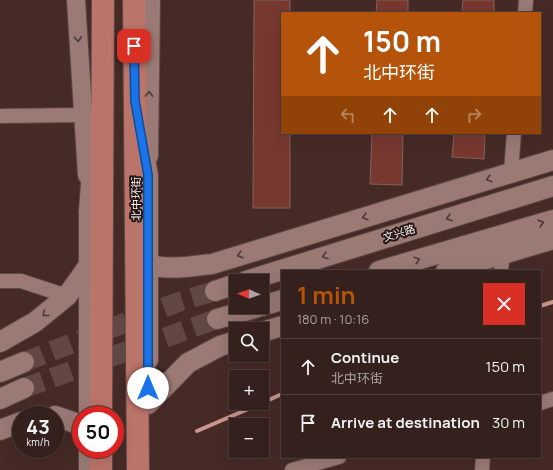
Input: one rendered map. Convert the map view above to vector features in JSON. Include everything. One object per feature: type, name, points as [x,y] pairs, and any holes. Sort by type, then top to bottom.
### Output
[{"type":"highway","name":"北中环街","points":[[138,470],[135,101],[140,2]]},
{"type":"highway","points":[[101,406],[103,3]]},
{"type":"highway","points":[[101,458],[101,470]]},
{"type":"main road","points":[[89,406],[89,211],[103,3]]},
{"type":"main road","points":[[135,101],[148,175],[148,470]]},
{"type":"main road","points":[[148,264],[154,266],[181,267],[212,264],[553,160]]},
{"type":"main road","name":"文兴路","points":[[282,270],[553,186]]},
{"type":"main road","points":[[382,270],[553,220]]},
{"type":"main road","points":[[452,270],[502,262],[553,239]]},
{"type":"main road","points":[[0,342],[35,322],[68,296],[89,265]]},
{"type":"main road","name":"文兴路","points":[[269,274],[281,270]]},
{"type":"main road","points":[[215,291],[229,286]]},
{"type":"main road","points":[[269,304],[281,300]]},
{"type":"main road","points":[[217,319],[234,314]]},
{"type":"main road","points":[[269,330],[281,326]]},
{"type":"main road","points":[[148,404],[188,363],[220,346],[229,343]]},
{"type":"main road","points":[[0,372],[24,362]]},
{"type":"main road","points":[[0,399],[24,388]]},
{"type":"main road","points":[[0,430],[12,425]]},
{"type":"main road","points":[[89,458],[89,470]]},
{"type":"street","points":[[76,0],[89,211]]},
{"type":"street","points":[[525,12],[526,0]]},
{"type":"street","points":[[140,2],[148,175]]},
{"type":"street","points":[[0,116],[83,115]]},
{"type":"street","points":[[511,172],[514,134]]},
{"type":"street","points":[[0,281],[21,281],[68,296]]},
{"type":"street","points":[[541,403],[553,399]]},
{"type":"street","points":[[292,470],[336,458]]},
{"type":"street","points":[[482,470],[483,458]]},
{"type":"building","points":[[254,0],[290,0],[290,12],[281,12],[281,134],[290,134],[290,208],[253,208]]},
{"type":"building","points":[[377,0],[408,0],[408,12],[376,12]]},
{"type":"building","points":[[463,0],[494,0],[494,12],[462,12]]},
{"type":"building","points":[[372,134],[403,134],[402,185],[370,184]]},
{"type":"building","points":[[454,134],[485,134],[484,159],[452,157]]},
{"type":"waterway","points":[[541,306],[553,302]]},
{"type":"waterway","points":[[269,400],[281,394]]},
{"type":"waterway","points":[[197,431],[246,410]]},
{"type":"tunnel","points":[[24,362],[181,301],[215,291]]},
{"type":"tunnel","points":[[24,388],[217,319]]},
{"type":"route","points":[[134,46],[135,101],[148,175],[148,388]]}]
